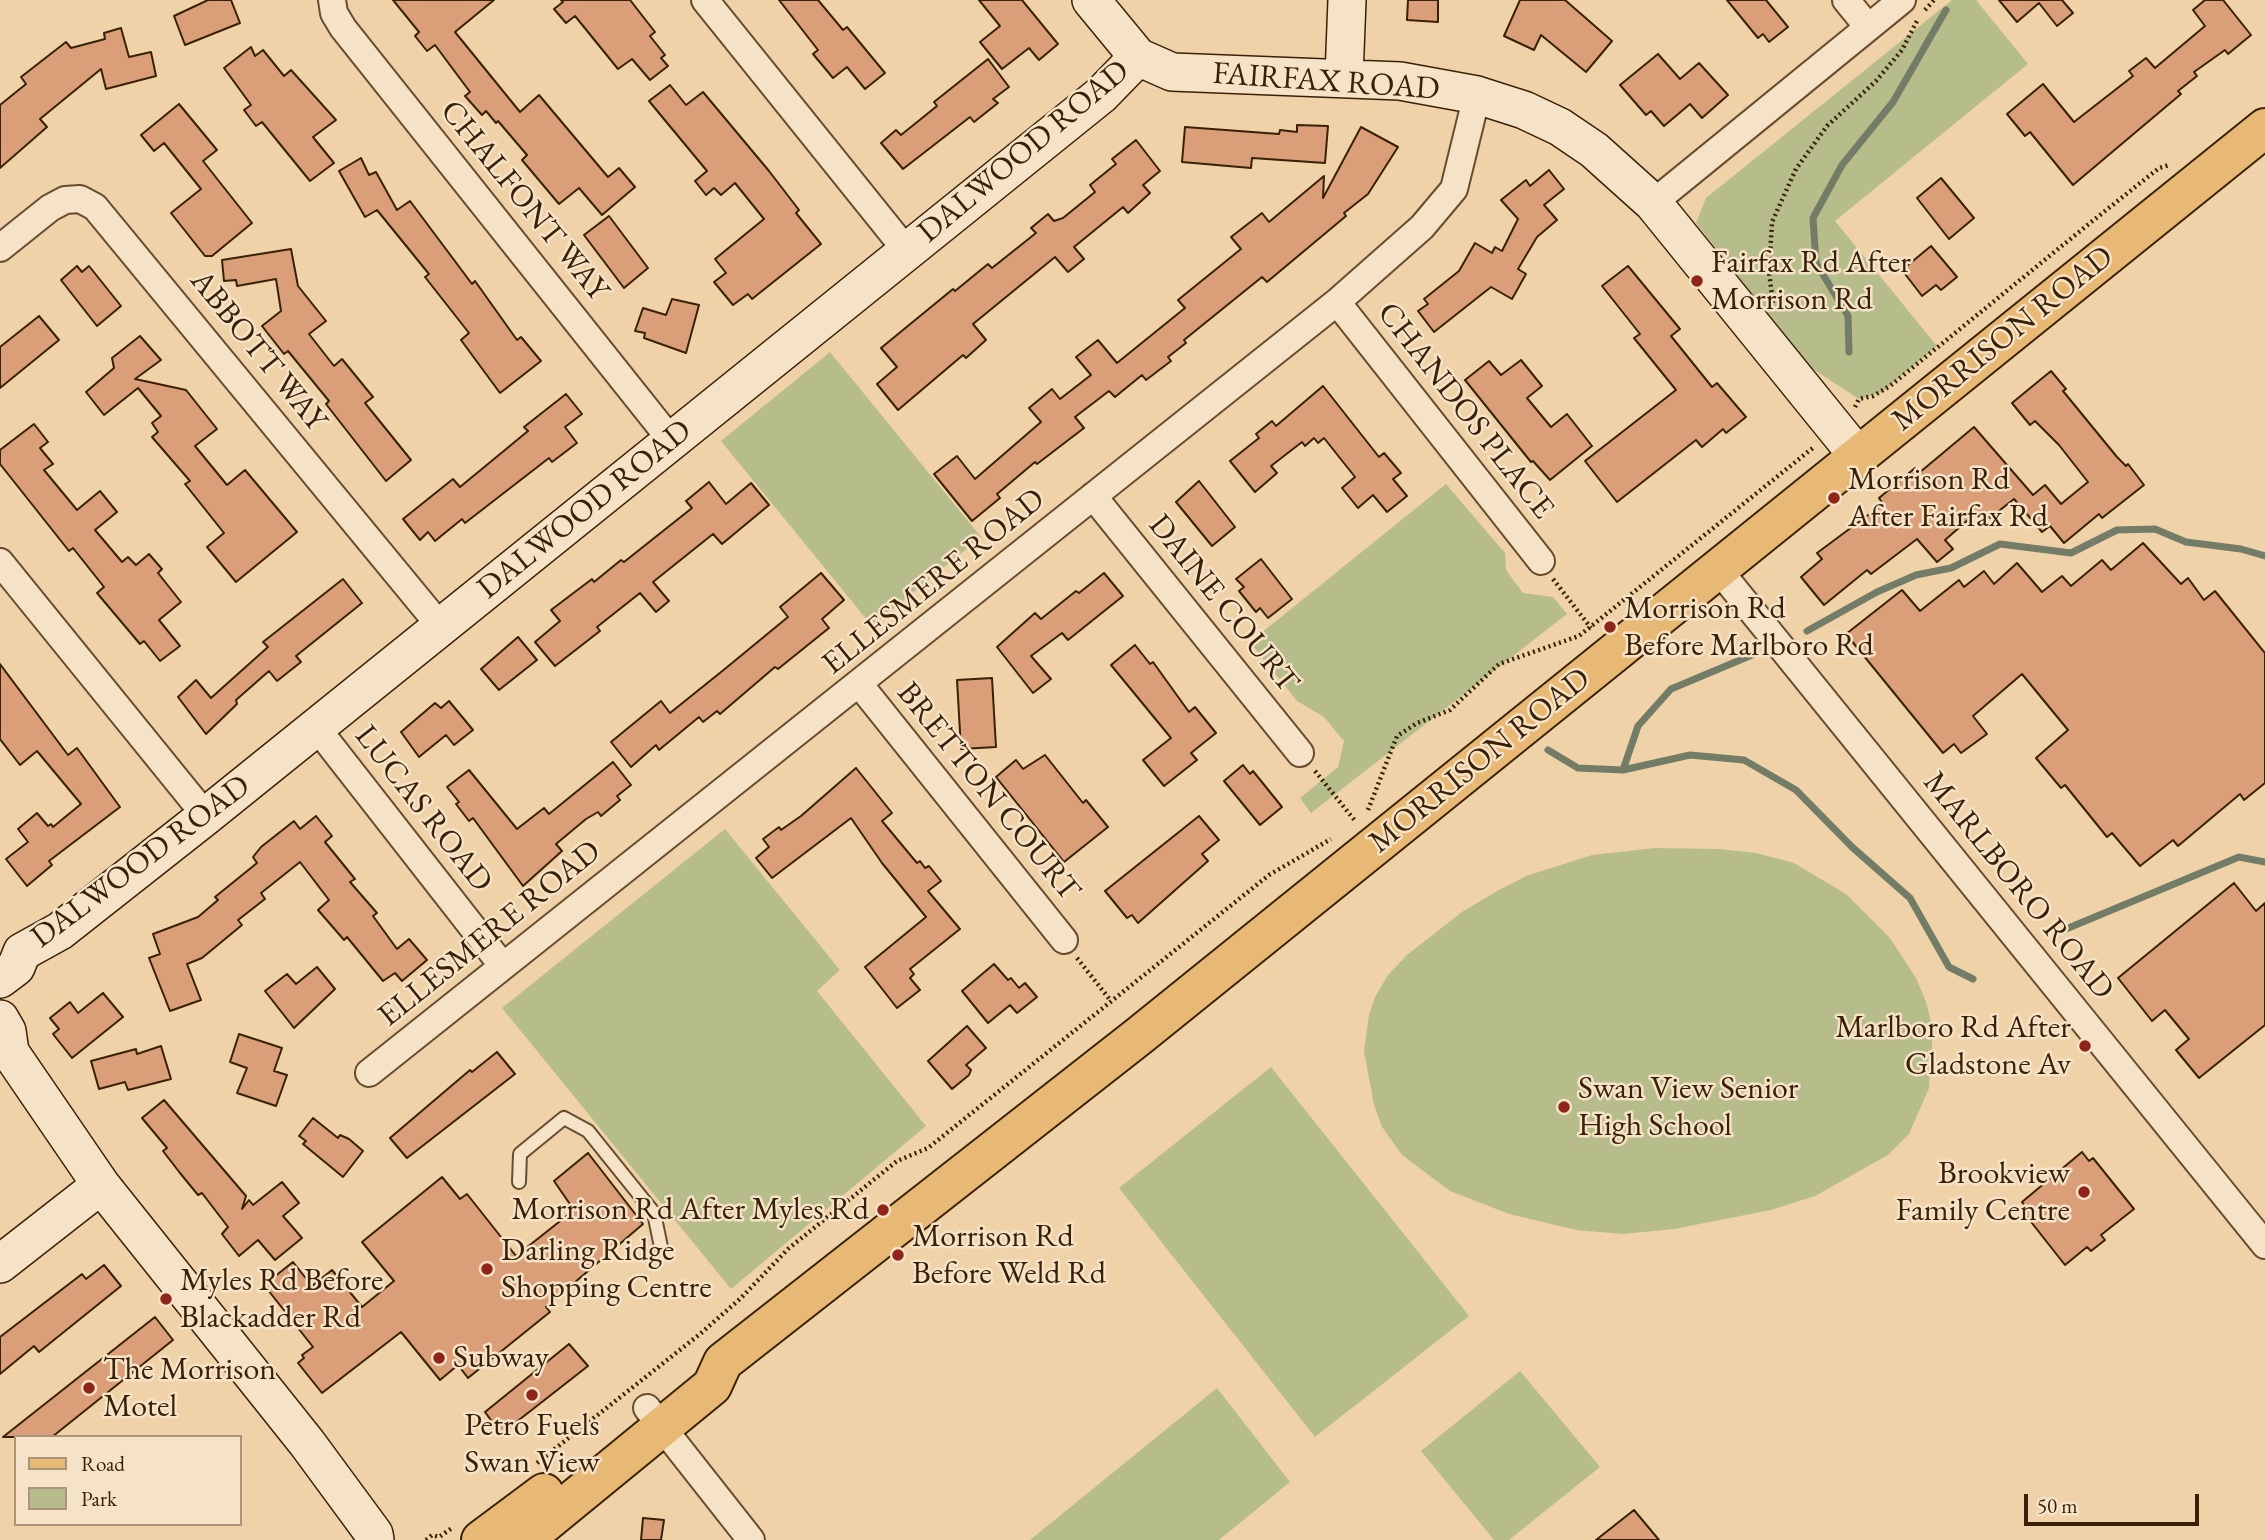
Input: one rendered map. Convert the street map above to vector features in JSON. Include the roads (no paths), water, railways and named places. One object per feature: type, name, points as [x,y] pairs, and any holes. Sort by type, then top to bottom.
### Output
[{"type":"main road","name":"MORRISON ROAD","points":[[524,1540],[655,1418],[696,1368],[723,1362],[1139,1036],[2265,128]]},
{"type":"main road","name":"MORRISON ROAD","points":[[470,1532],[539,1497],[655,1418]]},
{"type":"street","name":"CHALFONT WAY","points":[[332,0],[334,13],[342,28],[671,440]]},
{"type":"street","points":[[705,0],[906,250]]},
{"type":"street","name":"FAIRFAX ROAD","points":[[1090,0],[1138,57],[1172,72],[1400,81],[1477,96],[1524,110],[1560,127],[1594,150],[1653,203],[1858,456]]},
{"type":"street","points":[[1344,77],[1347,0]]},
{"type":"street","points":[[1846,0],[1868,27]]},
{"type":"street","points":[[1653,203],[1902,0]]},
{"type":"street","name":"DALWOOD ROAD","points":[[7,960],[60,931],[206,816],[1101,95],[1138,57]]},
{"type":"street","name":"ELLESMERE ROAD","points":[[369,1073],[502,965],[860,685],[1337,302],[1422,227],[1454,189],[1477,96]]},
{"type":"street","name":"ABBOTT WAY","points":[[0,248],[50,208],[65,200],[80,199],[95,207],[441,627]]},
{"type":"street","name":"CHANDOS PLACE","points":[[1337,302],[1541,561]]},
{"type":"street","name":"DAINE COURT","points":[[1093,496],[1300,753]]},
{"type":"street","points":[[0,562],[206,816]]},
{"type":"street","name":"MARLBORO ROAD","points":[[1718,569],[2265,1245]]},
{"type":"street","name":"BRETTON COURT","points":[[860,685],[1064,940]]},
{"type":"street","name":"LUCAS ROAD","points":[[316,727],[502,965]]},
{"type":"street","points":[[3,1040],[101,1185],[380,1538]]},
{"type":"street","points":[[0,1264],[101,1185]]},
{"type":"street","points":[[655,1418],[751,1540]]},
{"type":"lane","points":[[519,1182],[520,1154],[564,1118],[588,1131],[654,1213],[661,1247]]},
{"type":"waterway","points":[[1849,352],[1848,316],[1816,263],[1813,218],[1842,165],[1893,102],[1946,10]]},
{"type":"waterway","points":[[1807,631],[1877,592],[1916,575],[1951,568],[2000,544],[2071,553],[2117,530],[2155,529],[2186,542],[2241,549],[2265,556]]},
{"type":"waterway","points":[[1548,750],[1578,768],[1623,770],[1638,726],[1671,689],[1752,655]]},
{"type":"waterway","points":[[1623,770],[1690,755],[1744,760],[1796,790],[1852,847],[1910,898],[1949,967],[1973,979]]},
{"type":"waterway","points":[[2066,929],[2239,857],[2265,862]]},
{"type":"place","name":"Fairfax Rd After Morrison Rd","points":[[1697,281]]},
{"type":"place","name":"Morrison Rd After Fairfax Rd","points":[[1834,498]]},
{"type":"place","name":"Morrison Rd Before Marlboro Rd","points":[[1610,627]]},
{"type":"place","name":"Marlboro Rd After Gladstone Av","points":[[2085,1046]]},
{"type":"place","name":"Swan View Senior High School","points":[[1564,1107]]},
{"type":"place","name":"Brookview Family Centre","points":[[2084,1192]]},
{"type":"place","name":"Morrison Rd After Myles Rd","points":[[883,1210]]},
{"type":"place","name":"Morrison Rd Before Weld Rd","points":[[898,1255]]},
{"type":"place","name":"Darling Ridge Shopping Centre","points":[[487,1269]]},
{"type":"place","name":"Myles Rd Before Blackadder Rd","points":[[166,1299]]},
{"type":"place","name":"Subway","points":[[439,1358]]},
{"type":"place","name":"The Morrison Motel","points":[[89,1388]]},
{"type":"place","name":"Petro Fuels Swan View","points":[[532,1395]]}]
